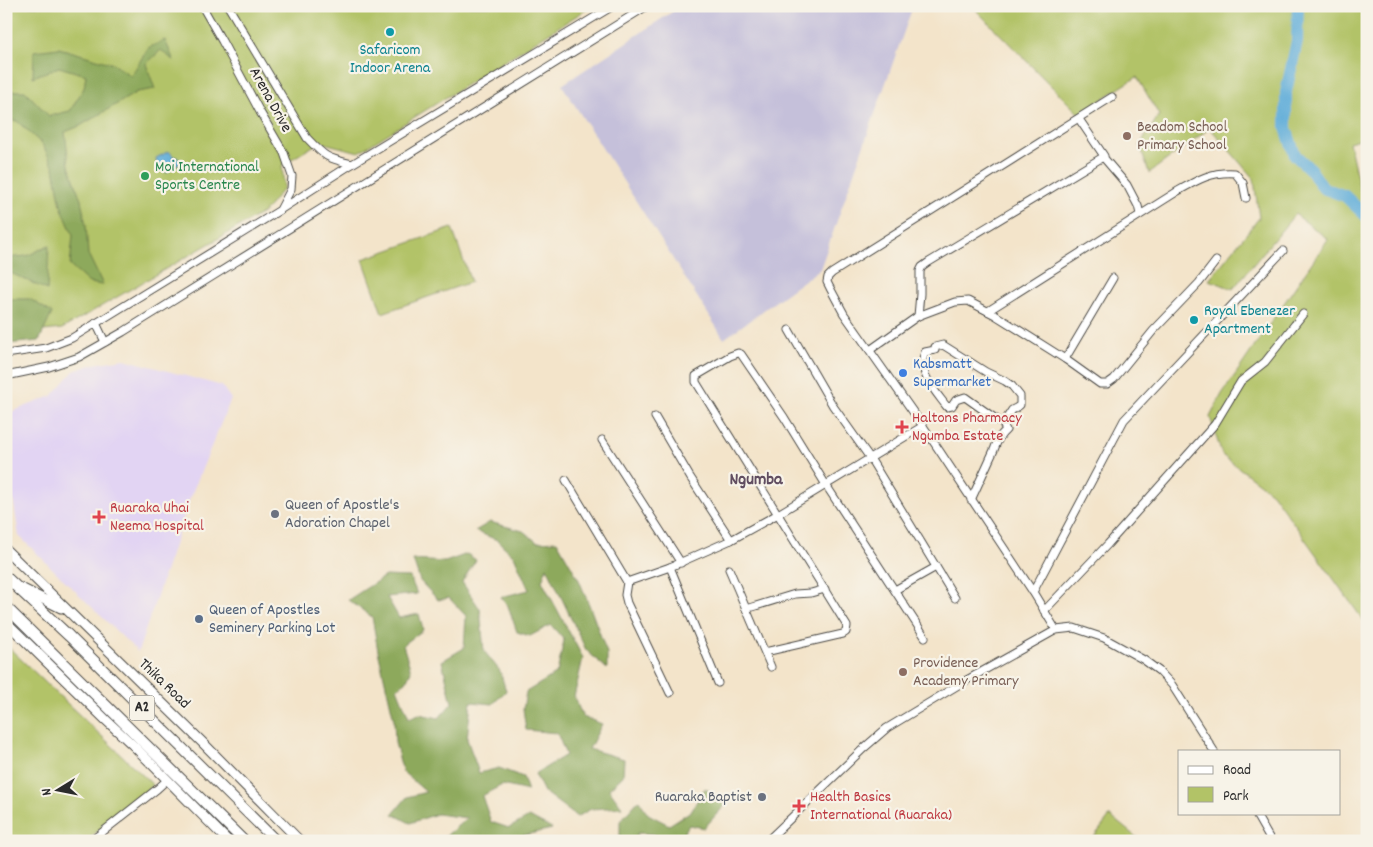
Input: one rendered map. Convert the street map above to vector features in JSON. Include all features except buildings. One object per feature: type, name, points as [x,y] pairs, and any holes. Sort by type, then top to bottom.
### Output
[{"type":"highway","name":"Thika Road","points":[[6,577],[70,636],[276,841]]},
{"type":"highway","name":"A2","points":[[6,607],[244,841]]},
{"type":"main road","name":"Thika Road","points":[[6,550],[300,841]]},
{"type":"main road","points":[[16,586],[68,611]]},
{"type":"main road","points":[[6,622],[228,841]]},
{"type":"street","name":"Arena Drive","points":[[202,6],[284,153],[292,176],[291,188],[280,210]]},
{"type":"street","name":"Arena Drive","points":[[228,6],[307,138],[322,154],[332,159],[352,164]]},
{"type":"street","points":[[6,354],[46,348],[72,338],[352,164],[613,6]]},
{"type":"street","points":[[6,376],[49,368],[79,357],[123,332],[647,6]]},
{"type":"street","points":[[1056,630],[923,426],[844,314],[827,282],[828,277],[832,273],[1112,97]]},
{"type":"street","points":[[1079,119],[1126,185],[1138,206],[1140,214]]},
{"type":"street","points":[[918,316],[920,271],[922,268],[1104,156]]},
{"type":"street","points":[[988,311],[1140,214],[1178,191],[1212,174],[1235,173],[1243,183],[1246,198]]},
{"type":"street","points":[[1033,592],[1124,420],[1283,252]]},
{"type":"street","points":[[870,350],[918,316],[960,301],[971,302],[1065,358],[1100,384],[1107,384],[1114,379],[1153,331],[1216,262]]},
{"type":"street","points":[[1065,358],[1113,278]]},
{"type":"street","points":[[1044,610],[1108,544],[1215,424],[1241,381],[1265,362],[1303,314]]},
{"type":"street","points":[[96,323],[105,342]]},
{"type":"street","points":[[789,330],[834,406],[870,458],[955,598]]},
{"type":"street","points":[[971,500],[996,444],[1001,434],[1006,430],[1003,424],[965,397],[956,400],[952,406],[947,406],[924,373],[922,365],[925,352],[935,350],[935,347],[943,345],[1012,386],[1020,396],[1020,405],[1012,410],[1003,424]]},
{"type":"street","points":[[766,652],[843,634],[846,632],[847,626],[696,382],[696,376],[738,353],[741,354],[784,417],[925,637]]},
{"type":"street","points":[[655,417],[690,477],[731,540]]},
{"type":"street","points":[[627,582],[681,563],[731,540],[778,514],[923,426]]},
{"type":"street","points":[[602,440],[681,563]]},
{"type":"street","points":[[566,480],[627,582],[625,595],[627,603],[670,694]]},
{"type":"street","points":[[670,567],[718,682]]},
{"type":"street","points":[[895,590],[936,567]]},
{"type":"street","points":[[729,569],[771,667]]},
{"type":"street","points":[[746,609],[795,594],[811,593],[825,589]]},
{"type":"street","points":[[767,841],[887,728],[964,681],[1056,630],[1074,628],[1104,638],[1144,660],[1159,671],[1172,685],[1213,750]]},
{"type":"street","points":[[92,841],[167,780]]},
{"type":"street","points":[[1256,814],[1271,841]]},
{"type":"shaded area","points":[[681,6],[913,6],[820,269],[724,339],[562,85]]},
{"type":"shaded area","name":"Ruaraka Uhai Neema Hospital","points":[[124,359],[222,386],[231,399],[190,498],[138,652],[19,536],[6,454],[6,414],[52,396],[74,371],[94,364]]},
{"type":"green space","name":"Moi International Sports Centre","points":[[6,6],[592,6],[359,152],[320,142],[282,165],[284,188],[264,212],[62,329],[6,335]]},
{"type":"green space","points":[[972,6],[1367,6],[1367,137],[1349,142],[1360,191],[1367,198],[1367,622],[1363,620],[1272,493],[1222,455],[1210,417],[1222,394],[1328,239],[1295,214],[1233,289],[1209,280],[1259,218],[1254,179],[1210,128],[1149,173],[1140,145],[1159,115],[1137,77],[1079,114]]},
{"type":"green space","points":[[165,40],[174,61],[161,50],[146,64],[155,89],[137,92],[80,126],[65,132],[69,165],[81,200],[86,225],[88,254],[103,285],[89,283],[70,266],[73,235],[61,206],[54,167],[42,144],[17,121],[6,121],[6,90],[25,91],[49,116],[70,111],[84,88],[86,75],[59,67],[33,77],[34,51],[59,48],[114,64],[131,76],[148,48]]},
{"type":"green space","points":[[452,228],[471,282],[382,313],[363,259]]},
{"type":"green space","points":[[49,245],[47,290],[6,272],[6,258],[27,256]]},
{"type":"green space","points":[[6,299],[30,299],[52,313],[39,341],[6,344]]},
{"type":"green space","points":[[490,522],[523,531],[537,542],[557,541],[579,580],[607,653],[607,669],[586,650],[547,567],[542,581],[583,658],[574,697],[583,717],[602,724],[589,749],[624,759],[623,776],[609,789],[622,807],[591,809],[577,817],[544,792],[535,774],[566,755],[557,733],[526,730],[523,709],[526,692],[557,673],[564,640],[551,625],[530,636],[517,632],[508,606],[501,597],[529,590],[514,556],[497,540],[475,531]]},
{"type":"green space","points":[[467,554],[476,560],[462,582],[480,609],[484,651],[500,671],[506,691],[493,704],[471,702],[467,739],[479,773],[499,768],[523,777],[528,791],[502,785],[482,796],[491,822],[509,828],[529,817],[552,829],[507,839],[506,841],[440,841],[467,818],[437,814],[410,823],[393,814],[407,797],[426,792],[403,772],[395,743],[394,720],[372,617],[348,600],[385,576],[410,577],[417,594],[387,597],[399,618],[419,614],[423,630],[403,645],[411,671],[406,682],[397,688],[409,718],[419,714],[439,718],[452,703],[442,661],[464,648],[466,616],[449,598],[438,600],[420,581],[413,560],[445,562]]},
{"type":"green space","points":[[6,645],[153,785],[87,841],[6,841]]},
{"type":"green space","points":[[705,788],[727,803],[704,828],[689,825],[679,841],[664,841],[653,834],[637,833],[638,841],[620,841],[620,821],[639,800],[648,814],[669,825],[691,811]]},
{"type":"green space","points":[[1110,816],[1141,841],[1091,841]]},
{"type":"water","points":[[169,151],[178,158],[180,163],[166,173],[165,165],[157,167],[156,158]]},
{"type":"waterway","points":[[1298,6],[1297,41],[1286,92],[1286,128],[1295,155],[1311,170],[1323,188],[1345,196],[1367,217]]},
{"type":"place","name":"Safaricom Indoor Arena","points":[[390,32]]},
{"type":"place","name":"Beadom School Primary School","points":[[1127,136]]},
{"type":"place","name":"Moi International Sports Centre","points":[[145,176]]},
{"type":"place","name":"Royal Ebenezer Apartment","points":[[1194,320]]},
{"type":"place","name":"Kabsmatt Supermarket","points":[[903,373]]},
{"type":"place","name":"Haltons Pharmacy Ngumba Estate","points":[[902,427]]},
{"type":"place","name":"Queen of Apostle's Adoration Chapel","points":[[275,514]]},
{"type":"place","name":"Ruaraka Uhai Neema Hospital","points":[[99,517]]},
{"type":"place","name":"Queen of Apostles Seminery Parking Lot","points":[[199,619]]},
{"type":"place","name":"Providence Academy Primary","points":[[903,672]]},
{"type":"place","name":"Ruaraka Baptist","points":[[762,797]]},
{"type":"place","name":"Health Basics International (Ruaraka)","points":[[799,806]]},
{"type":"district","name":"Ngumba","points":[[756,480]]}]
